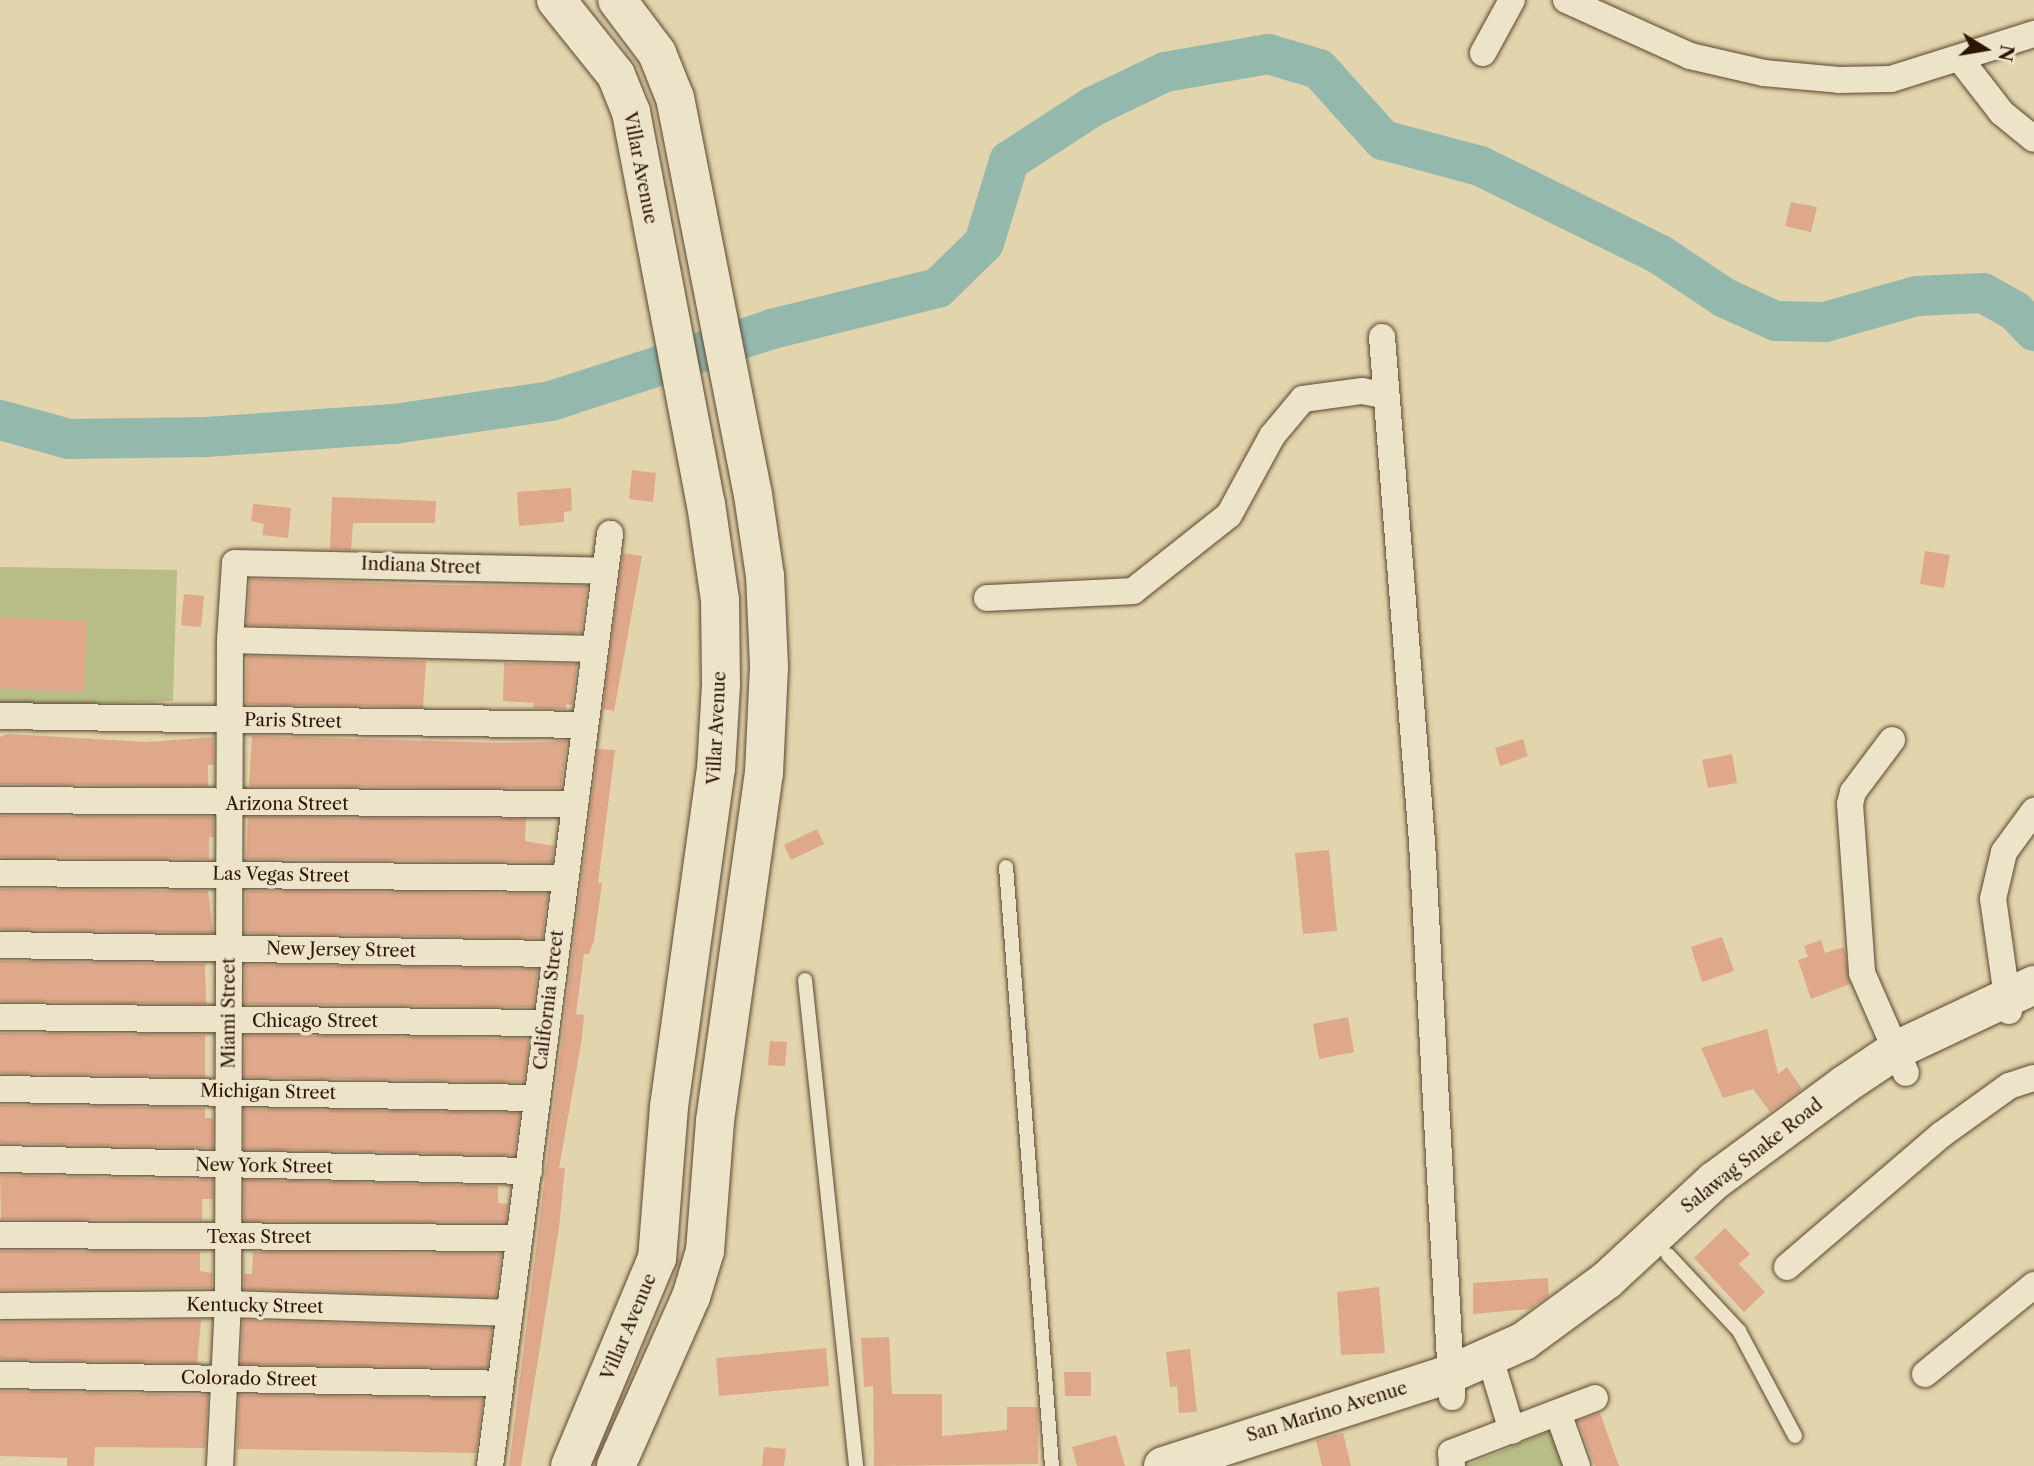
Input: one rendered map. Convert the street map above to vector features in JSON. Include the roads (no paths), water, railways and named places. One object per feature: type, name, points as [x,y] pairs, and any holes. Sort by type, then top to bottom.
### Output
[{"type":"main road","name":"Villar Avenue","points":[[556,0],[616,75],[625,95],[706,504],[720,600],[716,768],[670,1107],[657,1258],[570,1466]]},
{"type":"main road","points":[[616,1466],[691,1297],[705,1251],[715,1121],[764,760],[769,666],[765,576],[753,495],[668,77],[657,53],[617,0]]},
{"type":"main road","name":"Salawag Snake Road","points":[[1493,1370],[1607,1280],[1714,1181],[1901,1061],[2021,1001]]},
{"type":"main road","name":"Salawag Snake Road","points":[[1493,1370],[1579,1336],[1668,1255],[1901,1061]]},
{"type":"main road","name":"San Marino Avenue","points":[[1163,1466],[1272,1442],[1493,1370]]},
{"type":"main road","name":"San Marino Avenue","points":[[1236,1466],[1272,1442]]},
{"type":"street","points":[[1483,53],[1512,0]]},
{"type":"street","points":[[1566,0],[1690,56],[1764,73],[1891,79],[1959,60],[2034,34]]},
{"type":"street","points":[[1959,60],[2002,113],[2034,139]]},
{"type":"street","points":[[1382,337],[1422,842],[1451,1385]]},
{"type":"street","points":[[986,598],[1133,591],[1229,514],[1272,436],[1303,399],[1362,391],[1387,396]]},
{"type":"street","name":"California Street","points":[[490,1466],[498,1384],[510,1313],[545,1023],[556,954],[563,878],[610,534]]},
{"type":"street","name":"Indiana Street","points":[[237,561],[605,571]]},
{"type":"street","name":"Miami Street","points":[[220,1466],[228,1304],[230,640],[237,561]]},
{"type":"street","points":[[230,640],[593,649]]},
{"type":"street","name":"Paris Street","points":[[0,716],[585,725]]},
{"type":"street","points":[[1892,740],[1853,792],[1850,804],[1862,973],[1901,1061]]},
{"type":"street","name":"Arizona Street","points":[[0,800],[230,804],[574,804]]},
{"type":"street","points":[[2021,1001],[1993,899],[2004,852],[2034,811]]},
{"type":"street","name":"Las Vegas Street","points":[[0,873],[563,878]]},
{"type":"street","name":"New Jersey Street","points":[[0,945],[556,954]]},
{"type":"street","name":"Chicago Street","points":[[0,1017],[545,1023]]},
{"type":"street","points":[[1787,1267],[1941,1135],[2009,1086],[2034,1078]]},
{"type":"street","name":"Michigan Street","points":[[0,1089],[229,1090],[537,1098]]},
{"type":"street","name":"New York Street","points":[[0,1159],[528,1171]]},
{"type":"street","name":"Texas Street","points":[[0,1235],[518,1238]]},
{"type":"street","points":[[1925,1374],[2034,1285]]},
{"type":"street","name":"Kentucky Street","points":[[0,1306],[228,1304],[510,1313]]},
{"type":"street","points":[[1493,1370],[1512,1431]]},
{"type":"street","name":"Colorado Street","points":[[0,1376],[498,1384]]},
{"type":"street","points":[[1452,1466],[1451,1453],[1595,1398]]},
{"type":"street","points":[[1558,1413],[1577,1466]]},
{"type":"lane","points":[[1006,867],[1052,1466]]},
{"type":"lane","points":[[806,980],[856,1466]]},
{"type":"lane","points":[[1668,1255],[1739,1331],[1795,1436]]},
{"type":"waterway","points":[[0,420],[69,439],[206,437],[394,424],[551,401],[772,329],[938,288],[984,243],[1009,161],[1092,107],[1165,72],[1268,54],[1319,69],[1383,140],[1480,166],[1659,254],[1725,298],[1776,321],[1825,322],[1916,296],[1983,293],[2015,311],[2034,331]]}]
